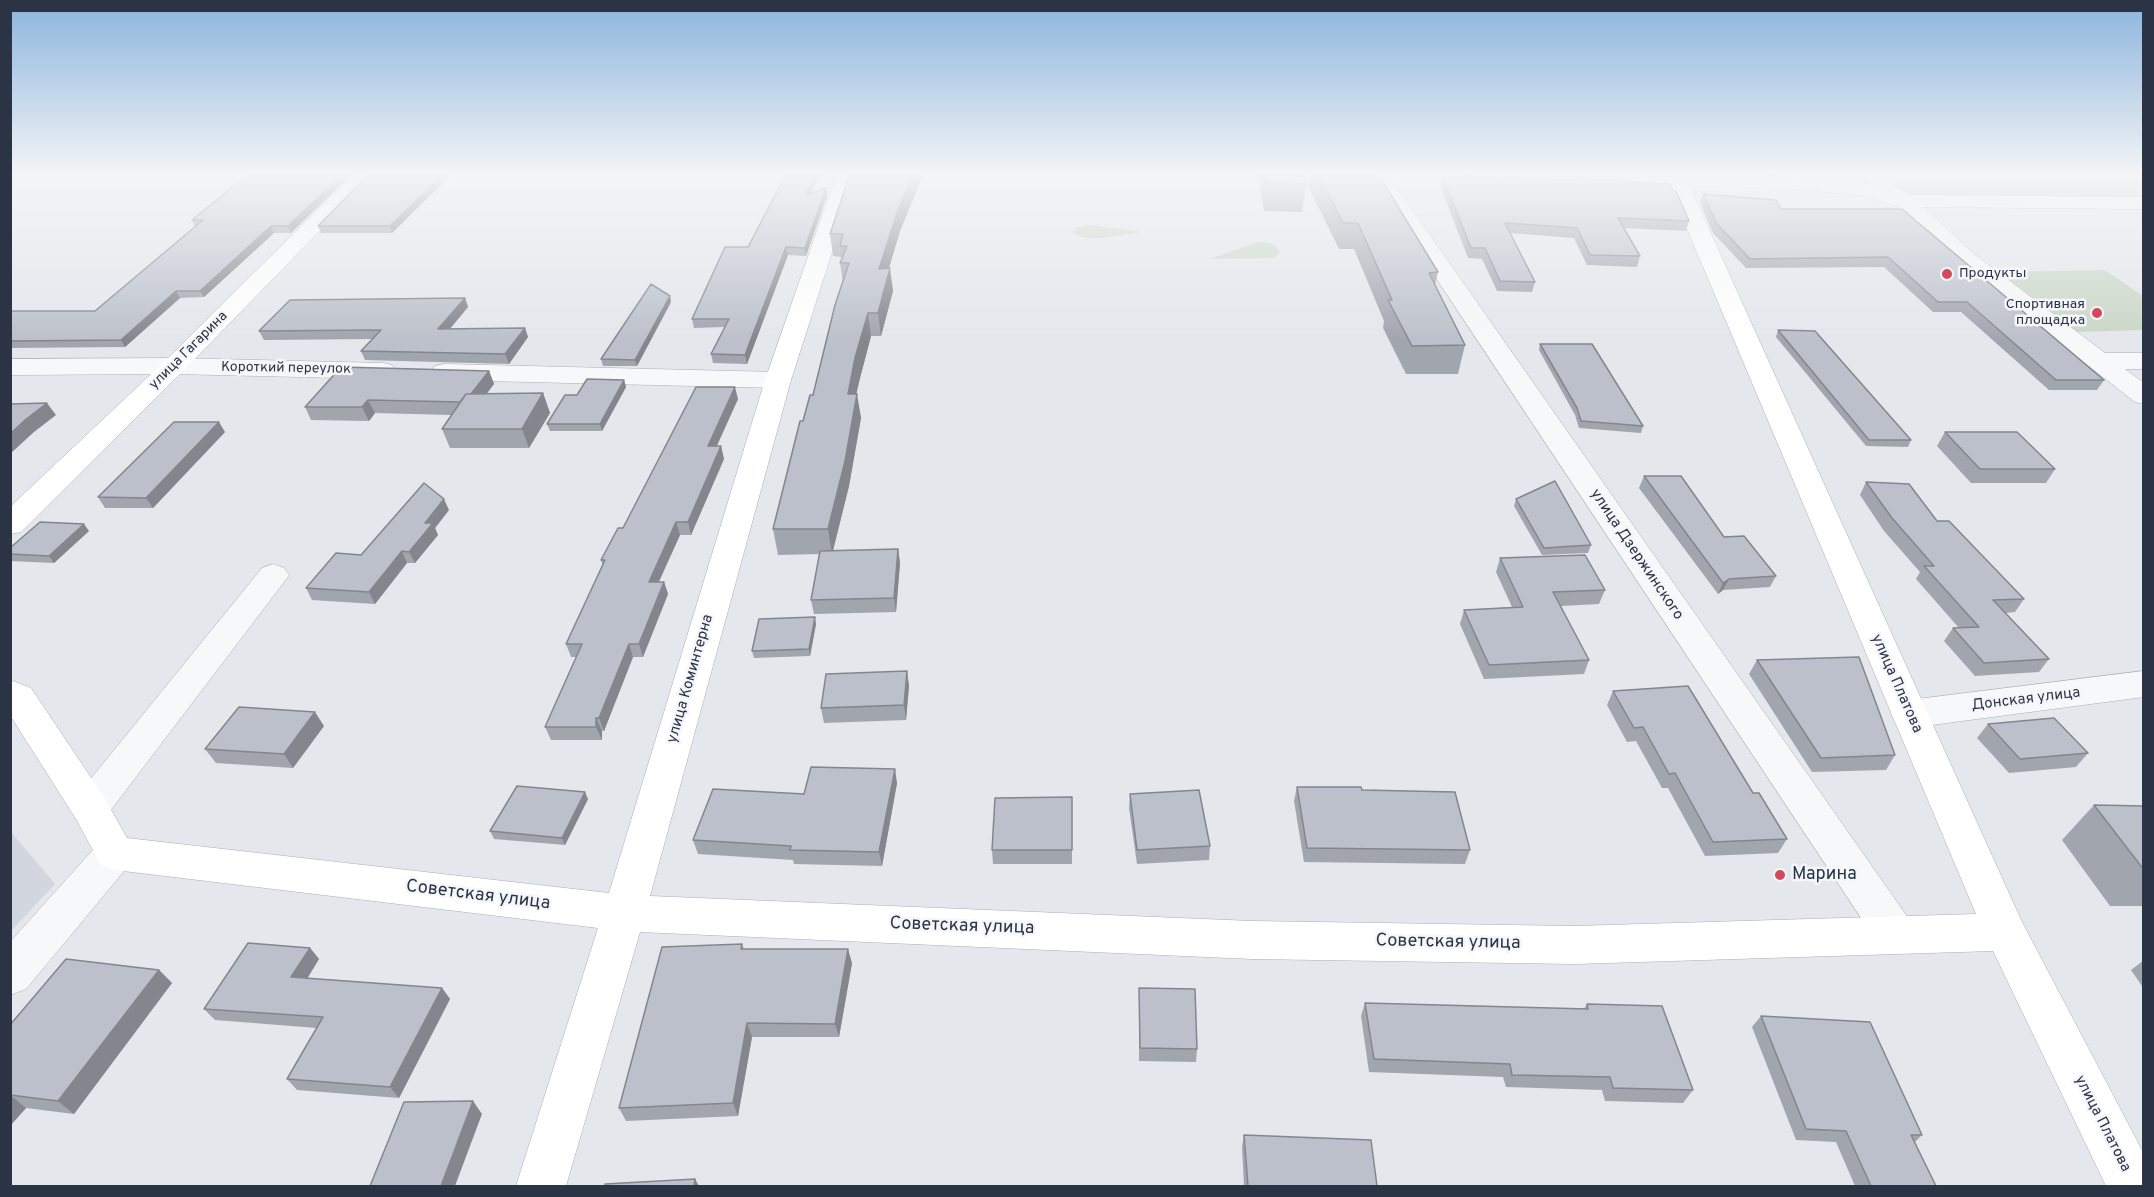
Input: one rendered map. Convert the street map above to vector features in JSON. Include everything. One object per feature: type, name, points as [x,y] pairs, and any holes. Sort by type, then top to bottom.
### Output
[{"type":"street","name":"улица Гагарина","points":[[10,525],[174,366],[309,230]]},
{"type":"street","name":"улица Коминтерна","points":[[541,1186],[624,913],[778,380],[828,230]]},
{"type":"street","name":"улица Дзержинского","points":[[1415,230],[1896,935]]},
{"type":"street","name":"улица Платова","points":[[1708,230],[1908,714],[2005,932],[2133,1186]]},
{"type":"street","points":[[1934,230],[1966,259],[2144,396]]},
{"type":"street","points":[[2097,361],[2144,361]]},
{"type":"street","name":"Короткий переулок","points":[[10,367],[174,366],[778,380]]},
{"type":"street","points":[[90,808],[273,575]]},
{"type":"street","name":"Донская улица","points":[[1908,714],[2144,684]]},
{"type":"street","points":[[10,693],[18,697],[90,808],[115,853],[10,975]]},
{"type":"street","name":"Советская улица","points":[[115,853],[624,913],[1252,940],[1575,945],[2005,932]]},
{"type":"shaded area","points":[[11,832],[55,884],[10,931]]},
{"type":"green space","points":[[1075,230],[1126,230],[1142,232],[1086,238],[1073,232]]},
{"type":"green space","points":[[1257,242],[1274,245],[1280,253],[1273,258],[1210,259]]},
{"type":"green space","name":"Спортивная площадка","points":[[2105,270],[2143,296],[2143,330],[2075,332],[1997,272]]},
{"type":"building","points":[[191,230],[267,230],[200,291],[176,291],[121,340],[10,341],[10,311],[95,311]]},
{"type":"building","points":[[757,230],[811,230],[805,248],[786,247],[745,355],[711,354],[729,319],[692,319],[725,247],[748,247]]},
{"type":"building","points":[[831,230],[892,230],[879,269],[890,268],[878,313],[868,313],[855,358],[848,394],[857,394],[845,461],[828,529],[773,529],[800,421],[803,421],[810,395],[813,395],[835,305],[849,263],[840,263],[847,246],[840,246],[843,234],[830,234]]},
{"type":"building","points":[[1361,230],[1412,230],[1438,272],[1429,273],[1465,345],[1412,346],[1388,300],[1392,300]]},
{"type":"building","points":[[1464,230],[1508,230],[1535,282],[1500,281],[1485,248],[1471,248]]},
{"type":"building","points":[[1578,230],[1625,230],[1640,256],[1590,255]]},
{"type":"building","points":[[1723,230],[1927,230],[2104,380],[2056,380],[1967,302],[1938,302],[1888,257],[1750,259]]},
{"type":"building","points":[[651,284],[670,296],[635,360],[601,359]]},
{"type":"building","points":[[465,298],[438,329],[525,328],[505,354],[361,351],[381,330],[259,331],[290,300]]},
{"type":"building","points":[[1778,330],[1815,331],[1911,440],[1869,440]]},
{"type":"building","points":[[1540,344],[1592,344],[1643,426],[1581,421],[1577,408]]},
{"type":"building","points":[[341,367],[489,371],[471,394],[466,394],[460,402],[368,400],[362,407],[305,407]]},
{"type":"building","points":[[587,379],[624,380],[600,424],[547,424],[565,395],[577,395]]},
{"type":"building","points":[[696,387],[735,387],[708,446],[721,446],[688,522],[676,522],[649,582],[664,582],[639,644],[629,644],[599,718],[596,718],[596,727],[545,727],[582,644],[566,644],[605,560],[601,560],[618,528],[623,528]]},
{"type":"building","points":[[543,393],[522,429],[442,429],[466,394]]},
{"type":"building","points":[[47,403],[25,420],[10,434],[10,404]]},
{"type":"building","points":[[174,422],[219,422],[146,498],[98,497]]},
{"type":"building","points":[[1945,432],[2017,432],[2055,469],[1980,469]]},
{"type":"building","points":[[1644,476],[1681,476],[1724,537],[1744,536],[1776,576],[1729,579],[1723,583]]},
{"type":"building","points":[[1555,481],[1591,545],[1544,548],[1516,499]]},
{"type":"building","points":[[1866,482],[1909,484],[1937,521],[1949,521],[2024,599],[1993,600],[2049,659],[1984,663],[1953,628],[1979,627],[1924,566],[1934,566],[1892,518]]},
{"type":"building","points":[[424,483],[444,499],[425,523],[433,523],[409,552],[402,551],[369,592],[306,588],[336,553],[361,555]]},
{"type":"building","points":[[40,522],[84,524],[49,556],[10,554],[10,548]]},
{"type":"building","points":[[898,549],[894,598],[811,600],[820,551]]},
{"type":"building","points":[[1585,555],[1605,590],[1553,592],[1589,660],[1489,665],[1464,610],[1523,607],[1500,558]]},
{"type":"building","points":[[815,617],[809,649],[752,651],[759,619]]},
{"type":"building","points":[[1859,657],[1895,755],[1821,758],[1757,660]]},
{"type":"building","points":[[907,671],[904,705],[821,708],[826,674]]},
{"type":"building","points":[[1688,686],[1753,793],[1759,793],[1787,839],[1713,842],[1675,773],[1669,774],[1643,727],[1634,728],[1613,691]]},
{"type":"building","points":[[239,707],[315,712],[284,754],[205,749]]},
{"type":"building","points":[[2054,718],[2088,753],[2020,759],[1988,724]]},
{"type":"building","points":[[811,767],[895,769],[879,852],[790,850],[791,846],[693,840],[713,789],[804,794]]},
{"type":"building","points":[[517,786],[585,792],[562,838],[490,831]]},
{"type":"building","points":[[1297,787],[1361,787],[1362,790],[1455,792],[1470,850],[1307,848]]},
{"type":"building","points":[[1199,790],[1210,846],[1137,850],[1130,794]]},
{"type":"building","points":[[1072,797],[1072,850],[992,850],[995,798]]},
{"type":"building","points":[[2094,805],[2144,806],[2144,870]]},
{"type":"building","points":[[248,943],[310,948],[291,977],[442,988],[390,1087],[287,1079],[323,1017],[204,1009]]},
{"type":"building","points":[[742,944],[741,949],[848,949],[835,1024],[747,1023],[733,1103],[619,1108],[662,947]]},
{"type":"building","points":[[66,959],[159,970],[58,1101],[10,1095],[10,1025]]},
{"type":"building","points":[[1139,988],[1195,989],[1197,1049],[1140,1048]]},
{"type":"building","points":[[1365,1003],[1588,1009],[1587,1004],[1662,1006],[1693,1090],[1613,1088],[1610,1077],[1512,1075],[1510,1064],[1374,1059]]},
{"type":"building","points":[[1761,1016],[1870,1022],[1922,1135],[1911,1135],[1936,1186],[1871,1186],[1846,1131],[1806,1129]]},
{"type":"building","points":[[473,1101],[441,1186],[370,1186],[404,1102]]},
{"type":"building","points":[[1244,1135],[1371,1140],[1377,1186],[1248,1186]]},
{"type":"building","points":[[695,1179],[694,1186],[605,1186],[605,1184]]},
{"type":"place","name":"Продукты","points":[[1947,274]]},
{"type":"place","name":"Спортивная площадка","points":[[2097,313]]},
{"type":"place","name":"Марина","points":[[1780,875]]}]
